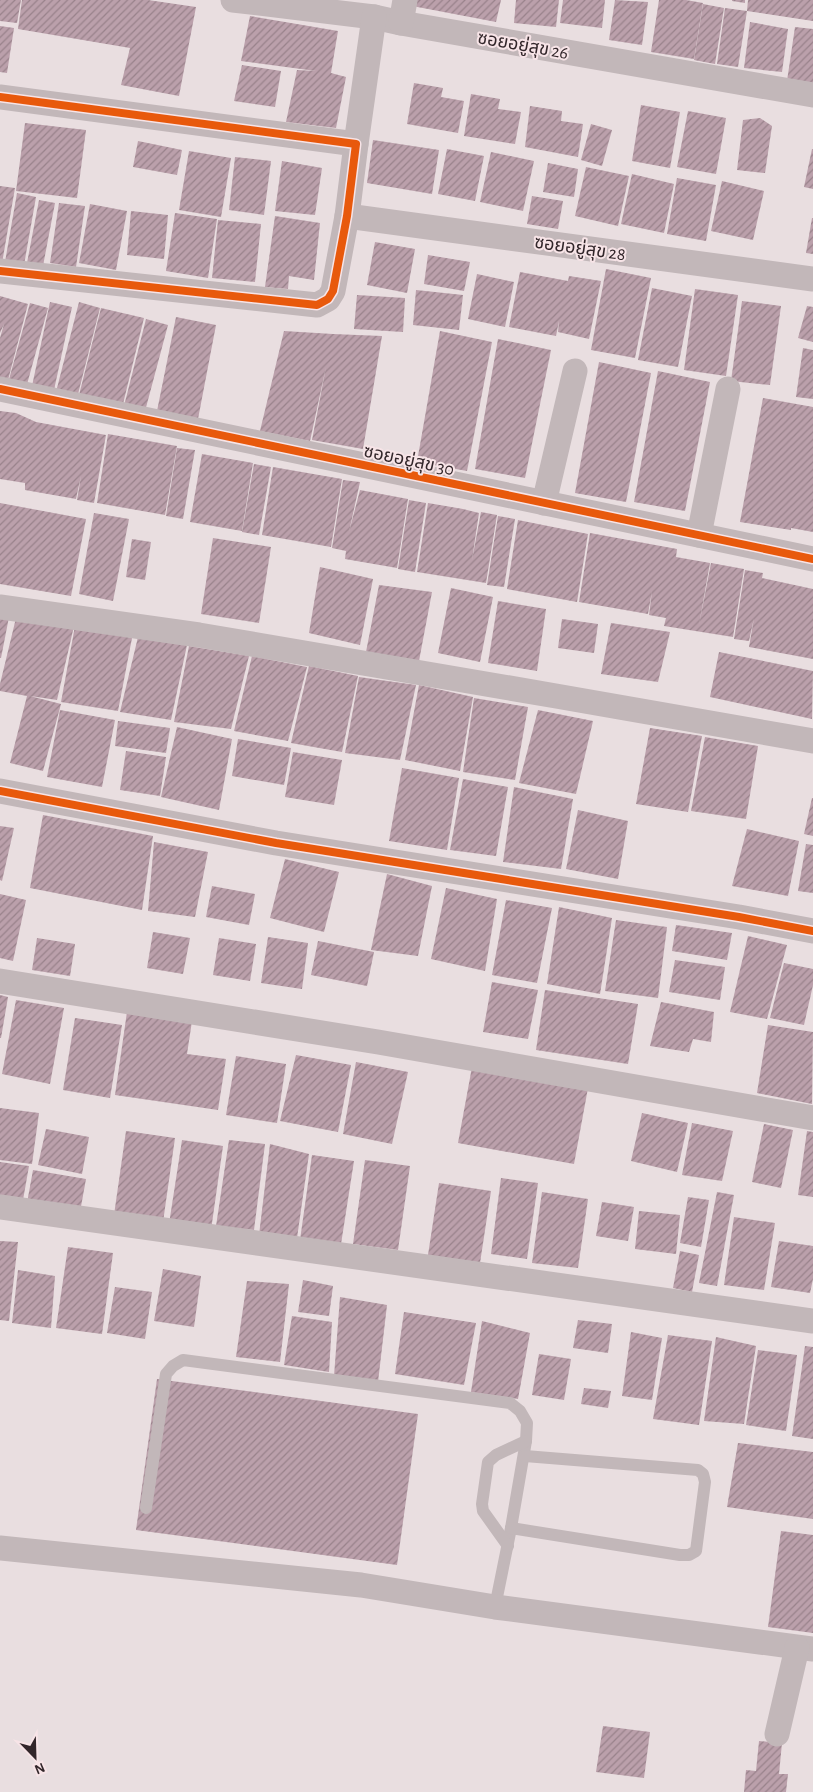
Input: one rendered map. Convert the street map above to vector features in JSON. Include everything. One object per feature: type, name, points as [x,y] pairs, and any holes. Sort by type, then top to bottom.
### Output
[{"type":"street","name":"ซอยอยู่สุข 26","points":[[233,0],[374,17],[403,12],[813,95]]},
{"type":"street","points":[[0,271],[317,305],[328,299],[333,291],[346,216],[374,17]]},
{"type":"street","points":[[0,97],[356,144]]},
{"type":"street","name":"ซอยอยู่สุข 28","points":[[346,216],[813,279]]},
{"type":"street","points":[[544,503],[575,371]]},
{"type":"street","points":[[699,535],[728,388]]},
{"type":"street","name":"ซอยอยู่สุข 30","points":[[0,389],[813,559]]},
{"type":"street","points":[[0,607],[199,635],[813,741]]},
{"type":"street","points":[[0,791],[276,843],[729,915],[813,931]]},
{"type":"street","points":[[0,981],[388,1043],[813,1118]]},
{"type":"street","points":[[0,1207],[813,1321]]},
{"type":"street","points":[[0,1548],[360,1585],[495,1607],[805,1649],[777,1734]]},
{"type":"lane","points":[[146,1508],[166,1374],[173,1366],[183,1360],[510,1403],[520,1411],[526,1424],[525,1456],[495,1607]]},
{"type":"lane","points":[[508,1546],[482,1511],[488,1462],[496,1455],[526,1441]]},
{"type":"lane","points":[[511,1528],[680,1555],[689,1555],[696,1551],[705,1482],[703,1474],[698,1470],[525,1456]]},
{"type":"building","points":[[0,0],[21,0],[17,23],[0,21]]},
{"type":"building","points":[[22,0],[148,0],[196,7],[179,96],[121,85],[130,48],[18,29]]},
{"type":"building","points":[[408,0],[501,0],[496,22],[407,5]]},
{"type":"building","points":[[516,0],[559,0],[556,27],[514,23]]},
{"type":"building","points":[[563,0],[605,0],[602,28],[560,23]]},
{"type":"building","points":[[615,0],[648,2],[642,45],[609,40]]},
{"type":"building","points":[[659,0],[686,0],[703,3],[694,59],[651,52]]},
{"type":"building","points":[[745,0],[745,3],[732,1]]},
{"type":"building","points":[[748,0],[813,0],[813,21],[747,11]]},
{"type":"building","points":[[703,4],[724,8],[715,64],[694,60]]},
{"type":"building","points":[[725,8],[747,11],[738,67],[717,64]]},
{"type":"building","points":[[250,16],[338,31],[331,73],[346,77],[336,128],[286,122],[297,70],[316,71],[241,61]]},
{"type":"building","points":[[750,22],[788,29],[782,72],[744,68]]},
{"type":"building","points":[[0,26],[14,28],[7,73],[0,72]]},
{"type":"building","points":[[795,27],[813,29],[813,85],[787,81]]},
{"type":"building","points":[[242,65],[281,71],[275,107],[234,101]]},
{"type":"building","points":[[414,83],[443,88],[441,97],[464,101],[458,133],[407,124]]},
{"type":"building","points":[[471,94],[500,99],[498,109],[521,112],[515,144],[464,136]]},
{"type":"building","points":[[641,105],[680,112],[670,168],[632,161]]},
{"type":"building","points":[[530,106],[562,111],[561,121],[583,124],[578,157],[525,147]]},
{"type":"building","points":[[688,111],[726,118],[716,174],[677,167]]},
{"type":"building","points":[[760,118],[772,126],[765,173],[737,170],[743,120]]},
{"type":"building","points":[[25,123],[86,130],[77,198],[16,191]]},
{"type":"building","points":[[591,124],[612,130],[602,166],[581,160]]},
{"type":"building","points":[[373,140],[439,150],[432,194],[367,183]]},
{"type":"building","points":[[138,141],[182,150],[177,175],[133,167]]},
{"type":"building","points":[[447,149],[484,156],[475,201],[438,194]]},
{"type":"building","points":[[813,149],[813,189],[804,187]]},
{"type":"building","points":[[189,151],[231,158],[221,217],[179,210]]},
{"type":"building","points":[[491,152],[534,161],[523,211],[480,202]]},
{"type":"building","points":[[235,157],[271,161],[264,215],[229,210]]},
{"type":"building","points":[[282,161],[322,168],[315,215],[275,211]]},
{"type":"building","points":[[548,163],[578,169],[574,197],[543,192]]},
{"type":"building","points":[[586,167],[629,176],[618,226],[575,216]]},
{"type":"building","points":[[632,174],[674,184],[664,233],[621,224]]},
{"type":"building","points":[[677,178],[716,185],[706,241],[667,234]]},
{"type":"building","points":[[722,181],[764,191],[753,240],[711,231]]},
{"type":"building","points":[[0,186],[15,188],[1,269],[0,269]]},
{"type":"building","points":[[17,193],[36,197],[24,265],[5,262]]},
{"type":"building","points":[[532,196],[563,201],[558,229],[527,224]]},
{"type":"building","points":[[39,200],[55,203],[43,266],[27,263]]},
{"type":"building","points":[[59,203],[85,206],[76,267],[50,263]]},
{"type":"building","points":[[90,204],[127,211],[116,270],[79,263]]},
{"type":"building","points":[[131,211],[168,215],[164,259],[127,255]]},
{"type":"building","points":[[175,213],[217,219],[208,278],[166,271]]},
{"type":"building","points":[[275,216],[320,223],[314,280],[289,276],[288,289],[265,287]]},
{"type":"building","points":[[813,218],[813,254],[806,253]]},
{"type":"building","points":[[218,220],[261,224],[255,282],[212,278]]},
{"type":"building","points":[[375,242],[415,249],[407,293],[367,285]]},
{"type":"building","points":[[428,255],[470,262],[464,291],[424,284]]},
{"type":"building","points":[[606,269],[651,278],[635,358],[591,350]]},
{"type":"building","points":[[520,272],[568,281],[569,276],[601,281],[589,339],[558,332],[559,321],[556,336],[509,327]]},
{"type":"building","points":[[477,274],[514,282],[505,327],[468,319]]},
{"type":"building","points":[[652,288],[692,296],[678,367],[638,360]]},
{"type":"building","points":[[695,289],[738,295],[726,376],[684,370]]},
{"type":"building","points":[[416,290],[463,295],[459,330],[413,325]]},
{"type":"building","points":[[357,295],[405,298],[403,332],[354,329]]},
{"type":"building","points":[[0,296],[28,304],[7,384],[0,382],[0,338],[4,324],[0,333]]},
{"type":"building","points":[[742,301],[781,306],[770,385],[731,381]]},
{"type":"building","points":[[50,302],[72,307],[54,390],[32,386]]},
{"type":"building","points":[[79,302],[100,308],[77,398],[56,392]]},
{"type":"building","points":[[30,303],[48,308],[26,388],[8,383]]},
{"type":"building","points":[[807,306],[813,307],[813,342],[798,338]]},
{"type":"building","points":[[101,308],[144,318],[122,408],[78,399]]},
{"type":"building","points":[[176,317],[216,325],[198,419],[157,411]]},
{"type":"building","points":[[146,319],[168,325],[144,415],[123,410]]},
{"type":"building","points":[[284,331],[382,336],[363,449],[312,440],[326,367],[310,441],[260,431]]},
{"type":"building","points":[[440,331],[492,342],[467,471],[417,462]]},
{"type":"building","points":[[498,339],[551,350],[525,478],[475,469]]},
{"type":"building","points":[[803,348],[813,350],[813,399],[796,397]]},
{"type":"building","points":[[599,362],[651,373],[626,502],[575,493]]},
{"type":"building","points":[[658,371],[710,382],[685,511],[634,502]]},
{"type":"building","points":[[763,398],[813,407],[813,532],[740,522]]},
{"type":"building","points":[[0,411],[16,413],[36,422],[106,435],[94,503],[77,500],[81,476],[76,499],[25,490],[25,483],[0,479]]},
{"type":"building","points":[[108,434],[177,446],[165,515],[97,503]]},
{"type":"building","points":[[177,448],[195,450],[183,519],[166,516]]},
{"type":"building","points":[[202,454],[253,463],[242,531],[190,522]]},
{"type":"building","points":[[254,464],[271,467],[259,535],[242,532]]},
{"type":"building","points":[[273,467],[342,479],[331,547],[262,535]]},
{"type":"building","points":[[343,480],[360,482],[349,532],[360,490],[408,499],[397,568],[345,559],[346,551],[332,548]]},
{"type":"building","points":[[409,500],[426,503],[415,572],[398,569]]},
{"type":"building","points":[[0,503],[86,519],[71,596],[0,584]]},
{"type":"building","points":[[428,503],[479,513],[472,560],[481,512],[497,515],[486,583],[417,572]]},
{"type":"building","points":[[94,513],[129,519],[113,601],[79,594]]},
{"type":"building","points":[[498,516],[515,519],[504,587],[487,585]]},
{"type":"building","points":[[518,520],[588,534],[577,602],[507,589]]},
{"type":"building","points":[[590,533],[677,549],[676,557],[710,563],[699,625],[711,563],[744,569],[733,637],[664,626],[666,618],[649,615],[652,591],[648,614],[579,602]]},
{"type":"building","points":[[213,538],[271,547],[259,623],[201,614]]},
{"type":"building","points":[[132,539],[151,542],[145,580],[126,577]]},
{"type":"building","points":[[320,567],[373,579],[360,645],[309,633]]},
{"type":"building","points":[[745,570],[763,573],[762,578],[813,589],[813,659],[749,647],[754,618],[749,641],[734,639]]},
{"type":"building","points":[[379,585],[432,592],[419,661],[366,652]]},
{"type":"building","points":[[451,588],[493,597],[480,662],[438,653]]},
{"type":"building","points":[[498,601],[546,609],[537,671],[488,663]]},
{"type":"building","points":[[0,616],[9,617],[1,658],[0,658]]},
{"type":"building","points":[[16,618],[74,626],[57,700],[30,696],[61,704],[43,771],[10,763],[27,696],[0,691]]},
{"type":"building","points":[[562,619],[598,624],[594,653],[558,648]]},
{"type":"building","points":[[611,623],[670,632],[658,682],[601,674]]},
{"type":"building","points":[[75,626],[132,638],[118,711],[61,702]]},
{"type":"building","points":[[138,637],[187,645],[171,720],[120,712]]},
{"type":"building","points":[[189,646],[249,656],[231,729],[174,722]]},
{"type":"building","points":[[719,652],[813,671],[812,719],[710,697]]},
{"type":"building","points":[[252,656],[307,667],[288,741],[234,731]]},
{"type":"building","points":[[309,666],[358,676],[342,752],[291,743]]},
{"type":"building","points":[[359,677],[416,685],[400,760],[345,753]]},
{"type":"building","points":[[419,685],[473,697],[460,771],[405,760]]},
{"type":"building","points":[[474,698],[528,707],[515,780],[463,772]]},
{"type":"building","points":[[60,710],[115,720],[102,787],[47,777]]},
{"type":"building","points":[[538,710],[593,721],[576,794],[519,783]]},
{"type":"building","points":[[118,721],[170,728],[166,753],[115,746]]},
{"type":"building","points":[[177,727],[232,739],[219,810],[161,797]]},
{"type":"building","points":[[650,728],[702,736],[688,812],[636,804]]},
{"type":"building","points":[[705,737],[758,746],[746,819],[691,811]]},
{"type":"building","points":[[238,739],[291,748],[284,785],[232,776]]},
{"type":"building","points":[[126,751],[166,757],[160,796],[120,790]]},
{"type":"building","points":[[293,752],[342,760],[334,805],[285,797]]},
{"type":"building","points":[[402,768],[459,778],[447,850],[389,841]]},
{"type":"building","points":[[463,779],[508,787],[496,856],[450,850]]},
{"type":"building","points":[[514,787],[573,799],[561,869],[503,862]]},
{"type":"building","points":[[813,798],[813,836],[804,834]]},
{"type":"building","points":[[578,810],[628,821],[618,879],[566,869]]},
{"type":"building","points":[[43,815],[153,836],[142,910],[30,888]]},
{"type":"building","points":[[0,826],[14,828],[2,881],[0,880]]},
{"type":"building","points":[[747,829],[799,841],[788,896],[732,886]]},
{"type":"building","points":[[154,842],[208,852],[195,917],[148,911]]},
{"type":"building","points":[[806,844],[813,845],[813,893],[798,891]]},
{"type":"building","points":[[285,859],[339,872],[324,932],[270,918]]},
{"type":"building","points":[[387,874],[432,886],[418,956],[371,950]]},
{"type":"building","points":[[212,886],[255,894],[249,925],[206,917]]},
{"type":"building","points":[[446,888],[497,899],[485,971],[431,959]]},
{"type":"building","points":[[0,894],[26,900],[13,961],[0,958]]},
{"type":"building","points":[[506,900],[552,908],[537,983],[492,975]]},
{"type":"building","points":[[559,907],[612,918],[600,994],[547,984]]},
{"type":"building","points":[[616,920],[667,927],[658,998],[605,991]]},
{"type":"building","points":[[676,925],[732,933],[727,960],[672,951]]},
{"type":"building","points":[[153,932],[190,938],[183,974],[147,968]]},
{"type":"building","points":[[748,936],[787,945],[767,1019],[730,1012]]},
{"type":"building","points":[[268,937],[308,943],[302,989],[261,983]]},
{"type":"building","points":[[37,938],[75,944],[70,976],[32,970]]},
{"type":"building","points":[[219,938],[256,944],[250,981],[213,975]]},
{"type":"building","points":[[318,941],[374,952],[367,986],[311,975]]},
{"type":"building","points":[[675,960],[725,967],[720,1000],[669,992]]},
{"type":"building","points":[[784,963],[813,969],[813,985],[804,1025],[770,1018]]},
{"type":"building","points":[[492,982],[538,990],[528,1039],[483,1032]]},
{"type":"building","points":[[545,990],[638,1004],[628,1064],[536,1050]]},
{"type":"building","points":[[0,995],[8,997],[1,1038],[0,1038]]},
{"type":"building","points":[[16,1000],[64,1008],[50,1084],[2,1074]]},
{"type":"building","points":[[661,1002],[714,1012],[711,1042],[693,1039],[689,1052],[650,1046]]},
{"type":"building","points":[[127,1012],[192,1021],[187,1054],[226,1059],[218,1110],[115,1095]]},
{"type":"building","points":[[75,1018],[122,1025],[110,1098],[63,1090]]},
{"type":"building","points":[[768,1025],[813,1032],[812,1104],[757,1093]]},
{"type":"building","points":[[296,1055],[351,1065],[338,1132],[280,1121]]},
{"type":"building","points":[[236,1056],[286,1064],[277,1123],[226,1115]]},
{"type":"building","points":[[356,1062],[408,1072],[392,1144],[343,1134]]},
{"type":"building","points":[[472,1067],[588,1088],[574,1164],[458,1143]]},
{"type":"building","points":[[0,1108],[39,1113],[32,1164],[0,1160]]},
{"type":"building","points":[[642,1113],[688,1123],[677,1172],[631,1161]]},
{"type":"building","points":[[692,1123],[733,1131],[722,1181],[682,1175]]},
{"type":"building","points":[[764,1124],[793,1130],[781,1188],[752,1182]]},
{"type":"building","points":[[46,1129],[89,1137],[82,1174],[38,1165]]},
{"type":"building","points":[[126,1131],[175,1138],[163,1222],[114,1215]]},
{"type":"building","points":[[807,1131],[813,1132],[813,1197],[798,1195]]},
{"type":"building","points":[[182,1140],[223,1146],[211,1230],[169,1224]]},
{"type":"building","points":[[229,1140],[265,1144],[254,1230],[216,1226]]},
{"type":"building","points":[[270,1144],[309,1154],[297,1238],[259,1235]]},
{"type":"building","points":[[312,1155],[354,1161],[341,1244],[300,1240]]},
{"type":"building","points":[[365,1160],[410,1166],[398,1250],[353,1244]]},
{"type":"building","points":[[0,1162],[29,1166],[23,1200],[0,1197]]},
{"type":"building","points":[[33,1170],[86,1179],[80,1212],[27,1203]]},
{"type":"building","points":[[501,1178],[538,1183],[527,1259],[491,1254]]},
{"type":"building","points":[[439,1183],[491,1191],[480,1263],[428,1255]]},
{"type":"building","points":[[542,1192],[588,1199],[578,1268],[532,1263]]},
{"type":"building","points":[[717,1192],[734,1195],[717,1286],[699,1283]]},
{"type":"building","points":[[688,1197],[709,1200],[701,1247],[680,1243]]},
{"type":"building","points":[[602,1202],[634,1207],[628,1241],[596,1236]]},
{"type":"building","points":[[639,1211],[680,1215],[676,1254],[635,1249]]},
{"type":"building","points":[[734,1217],[775,1223],[764,1290],[724,1285]]},
{"type":"building","points":[[0,1241],[18,1242],[9,1321],[0,1320]]},
{"type":"building","points":[[779,1241],[813,1246],[813,1279],[810,1293],[771,1287]]},
{"type":"building","points":[[68,1247],[113,1253],[102,1334],[56,1328]]},
{"type":"building","points":[[680,1251],[699,1255],[692,1292],[673,1288]]},
{"type":"building","points":[[163,1269],[201,1276],[194,1327],[154,1321]]},
{"type":"building","points":[[18,1270],[55,1276],[51,1328],[12,1323]]},
{"type":"building","points":[[303,1280],[333,1286],[329,1316],[298,1312]]},
{"type":"building","points":[[247,1281],[289,1284],[280,1362],[236,1357]]},
{"type":"building","points":[[115,1287],[152,1292],[145,1339],[107,1333]]},
{"type":"building","points":[[340,1297],[387,1305],[378,1382],[334,1376]]},
{"type":"building","points":[[404,1312],[476,1323],[464,1385],[395,1374]]},
{"type":"building","points":[[292,1316],[332,1322],[329,1372],[284,1365]]},
{"type":"building","points":[[578,1320],[612,1324],[608,1353],[573,1348]]},
{"type":"building","points":[[482,1321],[530,1333],[518,1399],[471,1392]]},
{"type":"building","points":[[631,1332],[662,1338],[652,1400],[622,1396]]},
{"type":"building","points":[[668,1335],[712,1341],[699,1425],[653,1419]]},
{"type":"building","points":[[716,1337],[756,1346],[744,1424],[704,1421]]},
{"type":"building","points":[[805,1346],[813,1347],[813,1439],[792,1436]]},
{"type":"building","points":[[758,1350],[797,1355],[786,1431],[746,1425]]},
{"type":"building","points":[[539,1354],[571,1359],[564,1400],[532,1395]]},
{"type":"building","points":[[157,1379],[418,1414],[397,1565],[136,1530]]},
{"type":"building","points":[[584,1388],[611,1391],[608,1408],[581,1404]]},
{"type":"building","points":[[738,1443],[813,1452],[813,1519],[727,1507]]},
{"type":"building","points":[[781,1531],[813,1535],[813,1633],[768,1627]]},
{"type":"building","points":[[603,1726],[650,1732],[644,1778],[596,1772]]},
{"type":"building","points":[[759,1741],[782,1743],[779,1774],[788,1774],[786,1792],[744,1792],[746,1770],[756,1771]]},
{"type":"cycle path","points":[[0,97],[356,144],[347,216],[333,291],[328,299],[317,305],[0,271]]},
{"type":"cycle path","points":[[0,389],[813,559]]},
{"type":"cycle path","points":[[0,791],[276,843],[739,917],[813,931]]}]
